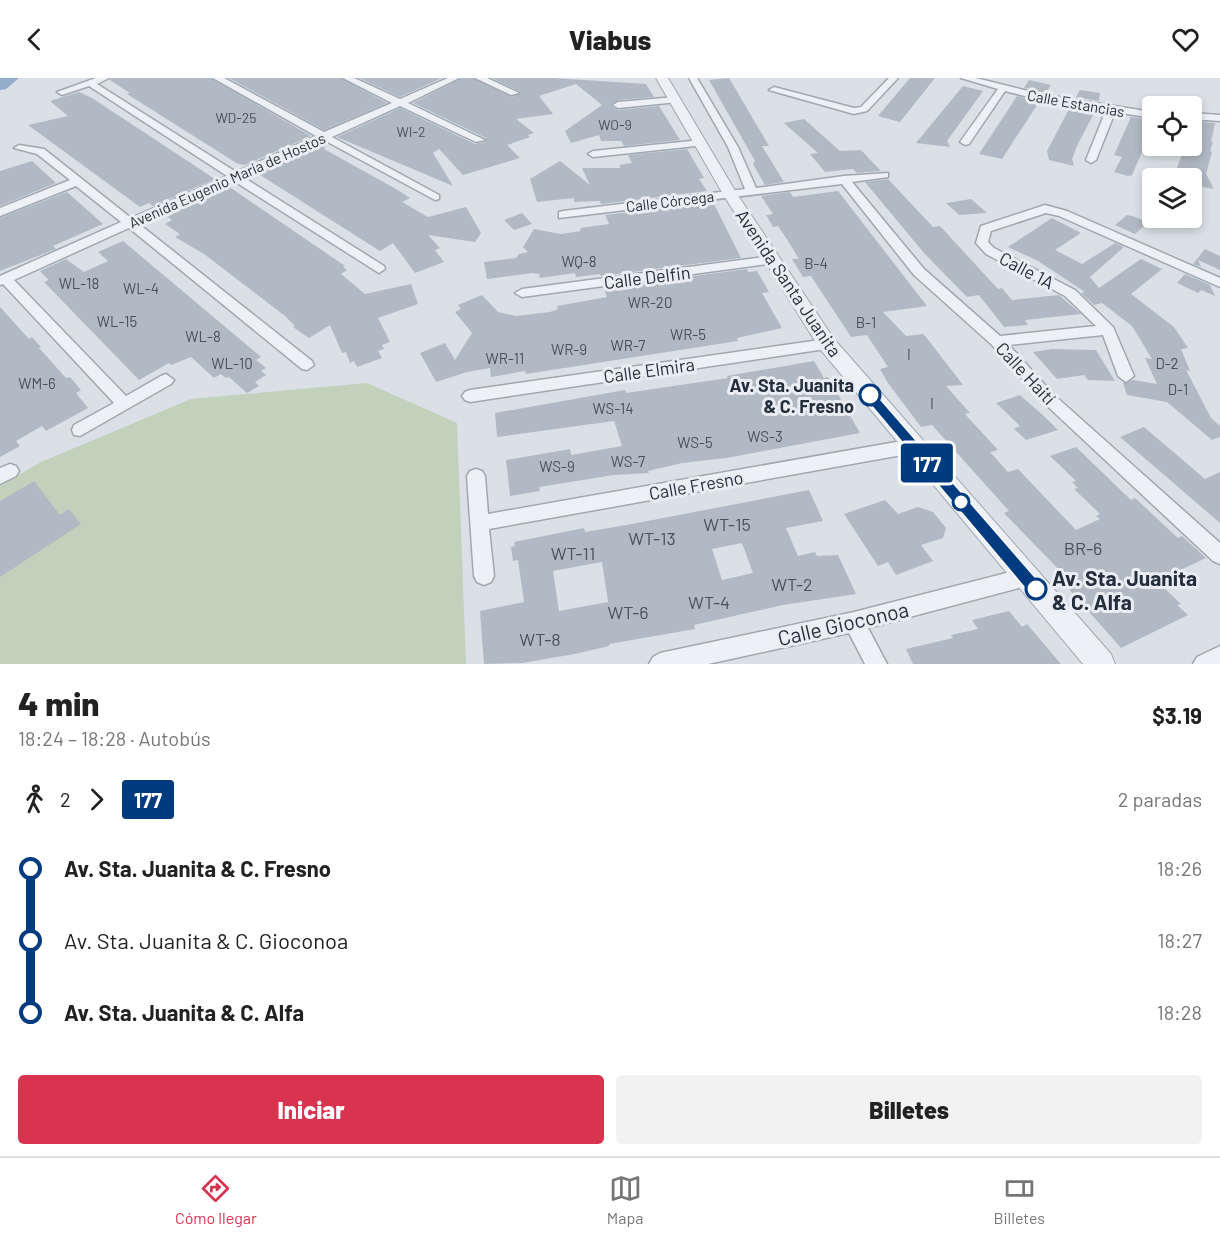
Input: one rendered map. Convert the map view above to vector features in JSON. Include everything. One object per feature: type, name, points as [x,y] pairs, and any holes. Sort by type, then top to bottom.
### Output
[{"type":"street","points":[[62,92],[105,78]]},
{"type":"street","points":[[217,78],[435,197]]},
{"type":"street","points":[[348,78],[480,140]]},
{"type":"street","name":"Avenida Eugenio María de Hostos","points":[[3,280],[455,78]]},
{"type":"street","points":[[479,78],[514,93]]},
{"type":"street","name":"Avenida Santa Juanita","points":[[662,78],[730,194],[827,344],[1101,664]]},
{"type":"street","points":[[693,78],[734,147],[751,189]]},
{"type":"street","points":[[774,90],[854,111],[864,109],[894,78]]},
{"type":"street","name":"Calle Estancias","points":[[965,78],[1111,110],[1142,114]]},
{"type":"street","points":[[90,83],[379,269]]},
{"type":"street","points":[[965,142],[1003,88]]},
{"type":"street","points":[[618,105],[675,100]]},
{"type":"street","points":[[1091,160],[1111,110]]},
{"type":"street","points":[[1202,117],[1220,118]]},
{"type":"street","points":[[593,154],[701,143]]},
{"type":"street","points":[[19,148],[40,151],[307,364]]},
{"type":"street","name":"Calle Córcega","points":[[563,215],[730,194],[751,189],[884,175]]},
{"type":"street","name":"Calle Haití","points":[[844,179],[920,272],[997,341],[1047,398],[1220,555]]},
{"type":"street","points":[[0,212],[78,181]]},
{"type":"street","name":"Calle 1A","points":[[1108,330],[1070,293],[990,251],[982,243],[985,229],[1045,209],[1063,213],[1220,283]]},
{"type":"street","name":"Calle Delfin","points":[[522,293],[771,260]]},
{"type":"street","points":[[3,280],[125,404]]},
{"type":"street","points":[[997,341],[1108,330],[1126,376]]},
{"type":"street","name":"Calle Elmira","points":[[470,396],[827,344]]},
{"type":"street","points":[[80,430],[166,380]]},
{"type":"street","name":"Calle Fresno","points":[[480,523],[913,446]]},
{"type":"street","points":[[476,476],[484,576]]},
{"type":"street","name":"Calle Gioconoa","points":[[668,663],[854,621],[1026,577]]},
{"type":"street","points":[[854,621],[876,664]]},
{"type":"street","points":[[1204,664],[1220,656]]},
{"type":"green space","points":[[367,383],[457,423],[466,664],[0,664],[0,486],[41,462],[191,399]]},
{"type":"building","points":[[111,78],[211,78],[311,136],[245,165],[238,164],[127,94],[130,93],[110,80]]},
{"type":"building","points":[[229,78],[341,78],[387,103],[324,130]]},
{"type":"building","points":[[359,78],[442,78],[400,97]]},
{"type":"building","points":[[461,78],[473,78],[512,97],[521,92],[492,78],[553,78],[646,84],[654,97],[618,100],[611,106],[618,110],[659,106],[680,140],[624,146],[621,141],[601,141],[599,135],[571,143],[565,131],[602,105],[576,84],[539,96],[553,114],[516,119],[534,133],[528,135],[530,137],[507,145],[520,158],[463,175],[439,149],[433,153],[453,186],[337,137],[400,108],[475,144],[485,142],[486,138],[413,103]]},
{"type":"building","points":[[729,78],[769,146],[762,146],[784,182],[765,185],[753,164],[755,161],[709,80]]},
{"type":"building","points":[[910,78],[935,78],[900,122],[878,116]]},
{"type":"building","points":[[1029,80],[1051,85],[1046,93],[1024,88]]},
{"type":"building","points":[[963,86],[983,91],[947,141],[950,147],[916,143]]},
{"type":"building","points":[[1080,90],[1100,93],[1099,101],[1076,97]]},
{"type":"building","points":[[79,92],[92,98],[215,179],[153,206],[149,203],[140,207],[28,125],[68,116],[50,101]]},
{"type":"building","points":[[1017,96],[1039,102],[1002,159],[979,154]]},
{"type":"building","points":[[1070,107],[1095,111],[1072,159],[1074,166],[1049,160],[1047,151]]},
{"type":"building","points":[[1131,117],[1142,119],[1142,152],[1132,175],[1114,172],[1122,157],[1114,155]]},
{"type":"building","points":[[804,119],[840,151],[861,150],[881,171],[857,173],[853,169],[825,172],[810,154],[818,153],[784,123]]},
{"type":"building","points":[[1202,122],[1215,123],[1210,151],[1212,152],[1206,174],[1214,189],[1202,187],[1202,168],[1177,168],[1181,156],[1202,156]]},
{"type":"building","points":[[324,143],[327,144],[324,149],[410,198],[402,202],[428,217],[466,207],[481,233],[475,242],[428,235],[440,248],[435,250],[444,262],[415,273],[393,243],[380,251],[257,173]]},
{"type":"building","points":[[687,149],[704,178],[699,179],[707,191],[601,204],[600,201],[574,202],[574,198],[537,202],[530,179],[560,161],[590,185],[582,168],[621,168],[619,165],[632,163],[628,155]]},
{"type":"building","points":[[32,161],[56,183],[0,206],[0,171]]},
{"type":"building","points":[[888,179],[933,227],[940,226],[998,289],[1002,288],[1012,300],[1059,295],[1081,314],[1025,320],[1028,325],[1004,327],[979,295],[967,297],[924,253],[865,182]]},
{"type":"building","points":[[228,186],[345,266],[343,267],[347,270],[341,274],[365,294],[411,284],[418,304],[378,318],[390,342],[382,345],[384,349],[378,351],[382,358],[357,367],[354,361],[350,363],[346,352],[342,353],[330,325],[309,338],[293,327],[295,326],[285,316],[204,254],[175,237],[180,234],[165,224],[172,220],[165,215]]},
{"type":"building","points":[[838,191],[927,306],[883,312],[906,336],[923,334],[926,337],[963,385],[946,386],[970,413],[965,414],[998,450],[990,452],[1008,472],[1018,469],[1076,530],[1100,519],[1096,516],[1100,514],[1074,489],[1078,488],[1072,482],[1076,481],[1050,456],[1076,447],[1131,500],[1135,498],[1178,538],[1182,536],[1206,558],[1157,581],[1181,604],[1177,605],[1188,615],[1121,648],[1061,580],[1067,578],[1004,513],[1009,511],[932,425],[921,427],[888,383],[880,369],[888,367],[867,335],[851,337],[811,276],[803,277],[792,259],[799,259],[778,226],[773,227],[766,215],[773,214],[761,196],[790,192],[793,197]]},
{"type":"building","points":[[67,192],[103,224],[53,246],[56,249],[0,271],[0,218]]},
{"type":"building","points":[[971,199],[987,213],[959,215],[946,203]]},
{"type":"building","points":[[713,202],[741,258],[601,276],[600,274],[576,277],[575,273],[540,278],[539,274],[532,273],[487,279],[484,262],[516,258],[519,254],[528,252],[523,247],[534,229],[561,234],[581,231],[580,228],[609,224],[605,215]]},
{"type":"building","points":[[522,213],[532,224],[514,230],[504,220]]},
{"type":"building","points":[[1127,215],[1142,220],[1142,228],[1135,234],[1115,225]]},
{"type":"building","points":[[1052,218],[1081,233],[1055,250],[1082,264],[1115,243],[1124,247],[1090,277],[1099,288],[1141,259],[1162,269],[1131,294],[1174,327],[1188,348],[1181,349],[1190,371],[1186,370],[1211,418],[1220,426],[1220,437],[1212,440],[1167,402],[1127,395],[1123,383],[1133,380],[1157,384],[1145,358],[1152,359],[1132,326],[1102,303],[1094,305],[1081,293],[1085,292],[1038,261],[1008,247]]},
{"type":"building","points":[[123,241],[261,357],[256,360],[266,368],[261,371],[266,375],[255,382],[259,386],[247,393],[229,377],[226,378],[221,374],[214,378],[191,357],[171,365],[169,363],[139,380],[44,282],[49,280],[40,271],[66,259],[84,272],[108,261],[98,252]]},
{"type":"building","points":[[1205,249],[1220,256],[1220,270],[1198,260],[1201,267],[1193,264]]},
{"type":"building","points":[[747,269],[748,272],[757,271],[769,292],[762,293],[782,328],[737,338],[738,341],[526,374],[525,371],[491,377],[490,368],[467,372],[436,382],[420,353],[445,343],[455,360],[472,333],[455,312],[461,309],[458,305],[482,295],[498,312],[516,316],[550,312],[558,309],[557,306],[607,297],[604,288]]},
{"type":"building","points":[[1185,274],[1210,285],[1215,296],[1201,290],[1198,293],[1177,283]]},
{"type":"building","points":[[0,307],[29,339],[32,337],[66,378],[70,377],[81,390],[76,393],[88,408],[46,431],[42,426],[16,441],[20,446],[0,457]]},
{"type":"building","points":[[1052,349],[1096,350],[1115,381],[1088,380],[1084,375],[1057,379],[1033,352]]},
{"type":"building","points":[[814,361],[824,378],[828,377],[860,433],[726,458],[682,463],[648,471],[649,473],[614,475],[539,487],[540,491],[510,496],[506,460],[570,449],[571,455],[622,446],[614,421],[497,437],[495,413],[625,390],[626,393],[728,378],[727,376]]},
{"type":"building","points":[[1020,395],[1058,430],[1026,440],[1014,429],[1020,426],[996,403]]},
{"type":"building","points":[[1144,427],[1205,479],[1220,472],[1220,523],[1120,437]]},
{"type":"building","points":[[34,481],[60,515],[69,509],[81,524],[0,577],[0,501]]},
{"type":"building","points":[[809,490],[823,521],[786,528],[798,556],[815,552],[817,556],[838,555],[856,594],[783,605],[694,625],[695,629],[609,644],[609,646],[575,654],[522,663],[484,664],[480,611],[524,602],[518,560],[513,561],[511,547],[515,546],[514,542],[584,528],[585,532]],"holes":[[[742,543],[753,573],[722,580],[712,549]],[[602,562],[608,602],[559,611],[553,571]]]},
{"type":"building","points":[[885,500],[898,514],[918,507],[933,512],[946,528],[943,538],[921,545],[933,561],[896,575],[888,562],[878,566],[844,514]]},
{"type":"building","points":[[1009,611],[1022,627],[1027,624],[1061,664],[913,664],[906,649],[953,638],[951,635],[978,629],[972,620]]},
{"type":"waterway","points":[[0,85],[10,78]]},
{"type":"bus line","name":"177","points":[[870,395],[1036,589]]},
{"type":"place","name":"Av. Sta. Juanita & C. Fresno","points":[[870,395]]},
{"type":"place","name":"Av. Sta. Juanita & C. Alfa","points":[[1036,589]]}]
